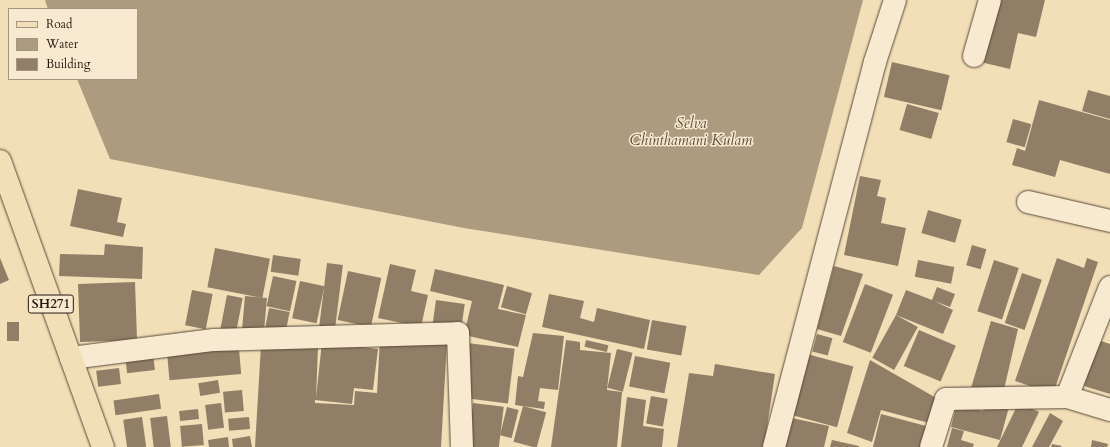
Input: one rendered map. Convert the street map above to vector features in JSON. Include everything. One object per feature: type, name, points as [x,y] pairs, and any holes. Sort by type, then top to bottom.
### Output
[{"type":"main road","name":"SH271","points":[[0,161],[103,447]]},
{"type":"street","points":[[774,447],[875,62],[894,0]]},
{"type":"street","points":[[974,56],[990,0]]},
{"type":"street","points":[[1028,202],[1110,221]]},
{"type":"street","points":[[1067,397],[1110,287]]},
{"type":"street","points":[[71,358],[214,340],[458,333],[462,447]]},
{"type":"street","points":[[931,447],[946,399],[1067,397],[1110,410]]},
{"type":"water","name":"Selva Chinthamani Kulam","points":[[45,0],[863,0],[802,228],[759,275],[464,228],[110,159],[77,80],[138,80],[138,8],[48,8]]},
{"type":"building","points":[[996,0],[1045,0],[1036,37],[1018,33],[1010,69],[976,61]]},
{"type":"building","points":[[892,62],[949,75],[941,110],[884,97]]},
{"type":"building","points":[[1088,90],[1110,96],[1110,119],[1082,111]]},
{"type":"building","points":[[1039,100],[1110,120],[1110,174],[1060,160],[1055,177],[1012,165],[1017,148],[1025,151]]},
{"type":"building","points":[[907,104],[939,113],[931,139],[900,130]]},
{"type":"building","points":[[1013,119],[1031,124],[1025,147],[1006,142]]},
{"type":"building","points":[[860,176],[881,180],[877,196],[886,198],[881,223],[906,228],[898,266],[844,255]]},
{"type":"building","points":[[78,189],[122,198],[117,222],[126,224],[123,237],[70,226]]},
{"type":"building","points":[[928,210],[962,220],[955,243],[921,233]]},
{"type":"building","points":[[105,244],[143,247],[142,279],[59,276],[60,254],[104,255]]},
{"type":"building","points":[[972,245],[986,249],[981,269],[966,265]]},
{"type":"building","points":[[215,248],[270,259],[262,298],[207,287]]},
{"type":"building","points":[[273,255],[301,259],[298,276],[271,272]]},
{"type":"building","points":[[0,258],[9,280],[0,284]]},
{"type":"building","points":[[1057,258],[1084,268],[1087,258],[1098,262],[1053,394],[1015,381]]},
{"type":"building","points":[[918,260],[954,267],[951,284],[915,277]]},
{"type":"building","points":[[994,260],[1019,268],[1002,319],[977,311]]},
{"type":"building","points":[[327,263],[343,265],[335,328],[319,327]]},
{"type":"building","points":[[390,264],[416,270],[411,291],[428,295],[421,327],[378,318]]},
{"type":"building","points":[[834,266],[863,274],[841,336],[817,329]]},
{"type":"building","points":[[435,269],[504,285],[498,309],[526,315],[518,347],[464,335],[472,301],[430,291]]},
{"type":"building","points":[[348,271],[381,278],[371,327],[338,320]]},
{"type":"building","points":[[1022,273],[1042,280],[1025,330],[1005,323]]},
{"type":"building","points":[[273,276],[296,281],[290,311],[267,306]]},
{"type":"building","points":[[300,281],[324,286],[317,323],[292,318]]},
{"type":"building","points":[[135,282],[137,340],[80,342],[78,284]]},
{"type":"building","points":[[865,284],[893,295],[871,353],[843,342]]},
{"type":"building","points":[[507,286],[532,293],[526,314],[501,307]]},
{"type":"building","points":[[937,287],[955,294],[950,307],[934,301],[953,310],[943,334],[896,315],[906,290],[932,300]]},
{"type":"building","points":[[192,290],[213,294],[206,329],[185,325]]},
{"type":"building","points":[[549,294],[584,301],[580,318],[594,322],[597,308],[650,320],[644,349],[542,327]]},
{"type":"building","points":[[227,295],[243,298],[236,332],[220,329]]},
{"type":"building","points":[[245,296],[267,298],[264,331],[242,329]]},
{"type":"building","points":[[436,300],[465,304],[461,329],[433,325]]},
{"type":"building","points":[[269,308],[290,312],[285,336],[264,332]]},
{"type":"building","points":[[896,315],[918,327],[894,370],[872,358]]},
{"type":"building","points":[[652,320],[686,326],[681,356],[647,350]]},
{"type":"building","points":[[991,321],[1018,329],[1002,398],[971,388]]},
{"type":"building","points":[[7,322],[19,322],[19,341],[7,341]]},
{"type":"building","points":[[919,330],[956,346],[941,382],[904,366]]},
{"type":"building","points":[[533,333],[564,336],[558,390],[540,388],[538,401],[545,402],[544,409],[515,405],[518,376],[523,377]]},
{"type":"building","points":[[817,334],[832,338],[828,356],[812,351]]},
{"type":"building","points":[[380,338],[447,342],[441,447],[255,447],[261,345],[318,348],[316,398],[322,342],[378,349],[373,390],[354,388],[352,404],[315,400],[315,403],[354,405],[355,391],[377,393]]},
{"type":"building","points":[[566,340],[580,342],[580,350],[611,353],[607,390],[622,392],[617,447],[551,447]]},
{"type":"building","points":[[586,340],[608,345],[607,352],[584,347]]},
{"type":"building","points":[[1098,340],[1110,344],[1110,394],[1084,386]]},
{"type":"building","points":[[467,343],[515,349],[508,403],[460,398]]},
{"type":"building","points":[[239,349],[241,374],[169,380],[167,355]]},
{"type":"building","points":[[617,349],[633,353],[623,392],[607,388]]},
{"type":"building","points":[[153,354],[155,370],[127,373],[125,357]]},
{"type":"building","points":[[807,354],[853,366],[837,427],[791,415]]},
{"type":"building","points":[[635,356],[670,363],[664,393],[629,386]]},
{"type":"building","points":[[870,360],[938,399],[929,423],[881,410],[872,442],[847,433]]},
{"type":"building","points":[[715,364],[775,374],[764,447],[677,447],[689,373],[713,376]]},
{"type":"building","points":[[119,368],[121,384],[98,387],[96,371]]},
{"type":"building","points":[[218,380],[220,393],[200,396],[198,383]]},
{"type":"building","points":[[242,390],[244,411],[225,413],[223,392]]},
{"type":"building","points":[[159,394],[161,409],[116,415],[113,400]]},
{"type":"building","points":[[651,396],[668,399],[663,427],[646,424]]},
{"type":"building","points":[[627,397],[646,400],[643,426],[664,429],[662,447],[621,447]]},
{"type":"building","points":[[985,401],[1009,407],[1000,440],[951,427],[957,404],[983,411]]},
{"type":"building","points":[[1019,402],[1039,412],[1022,447],[997,447]]},
{"type":"building","points":[[221,403],[224,428],[208,430],[205,405]]},
{"type":"building","points":[[473,403],[504,407],[499,447],[468,447]]},
{"type":"building","points":[[523,406],[546,412],[537,447],[513,442]]},
{"type":"building","points":[[507,407],[519,410],[512,438],[500,435]]},
{"type":"building","points":[[198,409],[199,419],[180,421],[179,411]]},
{"type":"building","points":[[1050,413],[1063,421],[1049,447],[1032,447]]},
{"type":"building","points":[[881,414],[926,426],[921,447],[873,447]]},
{"type":"building","points":[[167,416],[171,447],[154,447],[150,418]]},
{"type":"building","points":[[142,417],[146,447],[127,447],[123,420]]},
{"type":"building","points":[[249,417],[250,429],[229,431],[228,419]]},
{"type":"building","points":[[787,417],[829,426],[824,447],[780,447]]},
{"type":"building","points":[[202,424],[204,445],[182,447],[180,426]]},
{"type":"building","points":[[952,428],[964,431],[961,440],[974,444],[973,447],[947,447]]},
{"type":"building","points":[[250,436],[252,447],[233,447],[232,439]]},
{"type":"building","points":[[228,437],[229,447],[209,447],[208,440]]},
{"type":"building","points":[[832,440],[859,446],[859,447],[830,447]]},
{"type":"building","points":[[1092,440],[1108,444],[1107,447],[1091,447]]},
{"type":"building","points":[[1052,444],[1062,446],[1051,447]]}]
